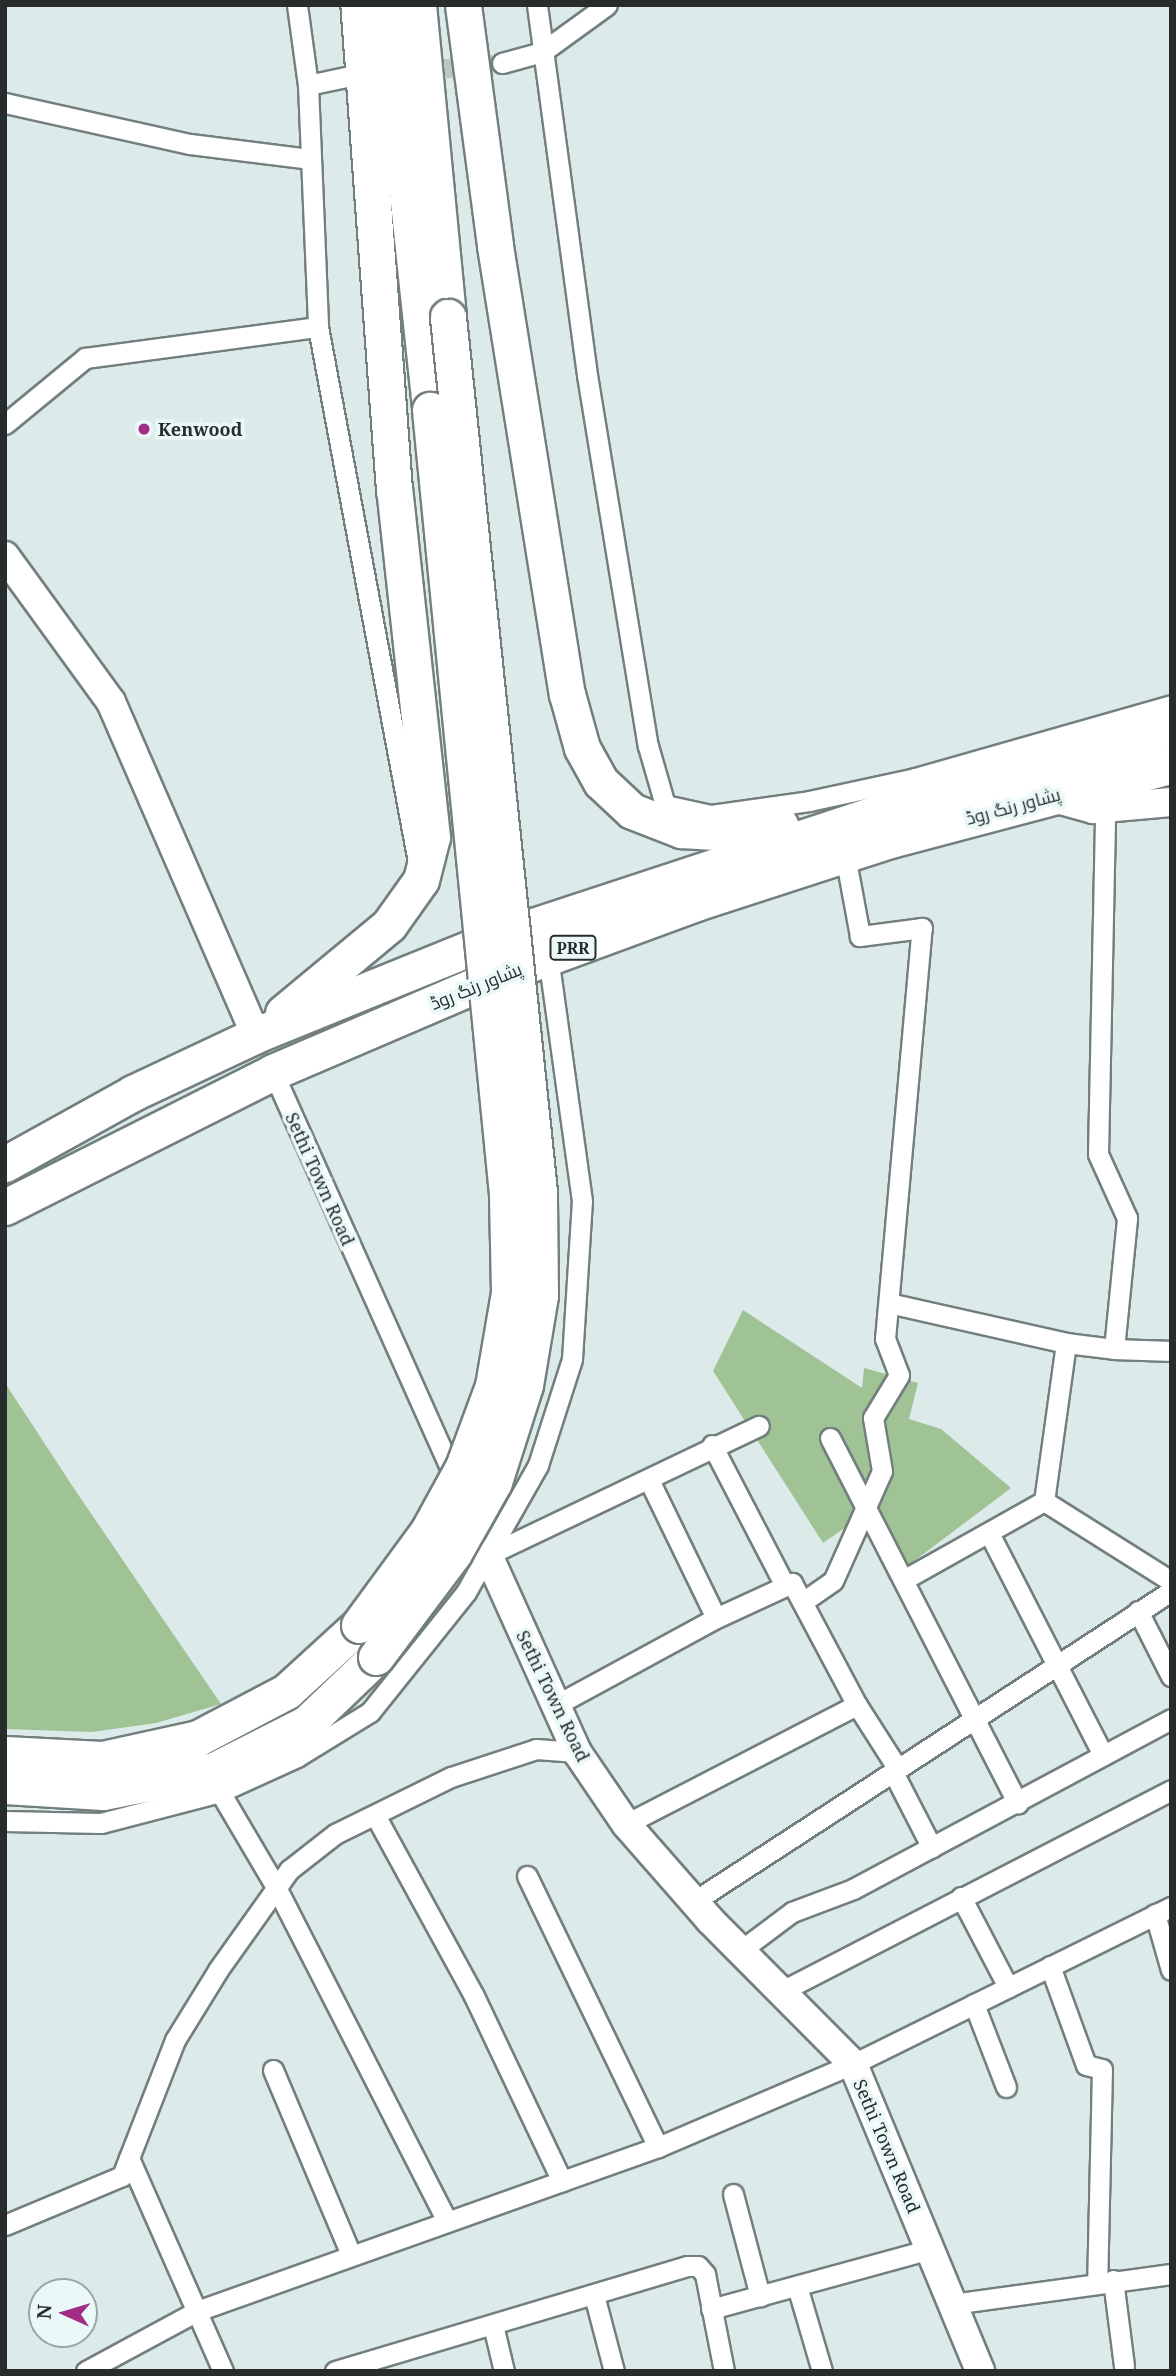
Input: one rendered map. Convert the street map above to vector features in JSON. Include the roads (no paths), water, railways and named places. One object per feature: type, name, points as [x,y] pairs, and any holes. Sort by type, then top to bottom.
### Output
[{"type":"highway","points":[[256,1035],[389,925],[421,880],[432,837],[394,490],[358,5]]},
{"type":"highway","points":[[5,1754],[102,1759],[198,1738],[287,1691],[359,1625],[428,1531],[463,1466],[492,1386],[509,1292],[507,1194],[430,410],[387,5]]},
{"type":"highway","points":[[5,1786],[103,1792],[214,1770],[307,1723],[376,1657],[454,1553],[494,1482],[525,1385],[540,1295],[539,1192],[418,5]]},
{"type":"highway","points":[[463,5],[495,246],[567,694],[582,748],[601,782],[632,811],[681,830],[732,833],[880,811]]},
{"type":"highway","name":"پشاور رنگ روڈ","points":[[5,1164],[133,1093],[256,1035],[488,941],[880,811],[927,785],[1171,730]]},
{"type":"highway","name":"پشاور رنگ روڈ","points":[[5,1208],[272,1072],[548,957],[845,855],[1045,796],[1171,766]]},
{"type":"street","points":[[297,5],[308,85],[318,327],[421,880]]},
{"type":"street","points":[[537,5],[587,376],[648,746],[665,805],[711,815],[927,785],[1171,705]]},
{"type":"street","points":[[502,63],[542,52],[607,5]]},
{"type":"street","points":[[308,85],[345,77]]},
{"type":"street","points":[[5,103],[190,144],[311,159]]},
{"type":"street","points":[[5,424],[85,358],[318,327]]},
{"type":"street","points":[[5,556],[111,702],[256,1035]]},
{"type":"street","points":[[1045,796],[1105,808],[1171,802]]},
{"type":"street","points":[[1105,808],[1098,1154],[1126,1218],[1114,1349]]},
{"type":"street","points":[[804,1601],[833,1581],[865,1504],[882,1471],[873,1418],[899,1376],[885,1339],[922,928],[860,936],[845,855]]},
{"type":"street","points":[[5,1821],[101,1823],[220,1792],[329,1741],[370,1712],[438,1631],[488,1555],[538,1465],[556,1416],[572,1359],[579,1294],[582,1201],[548,957]]},
{"type":"street","name":"Sethi Town Road","points":[[272,1072],[554,1706],[577,1752],[626,1824],[693,1902],[853,2064],[980,2371]]},
{"type":"street","points":[[889,1303],[1066,1343],[1114,1349],[1171,1351]]},
{"type":"street","points":[[1044,1501],[1066,1343]]},
{"type":"street","points":[[488,1555],[759,1426]]},
{"type":"street","points":[[830,1438],[905,1579],[1018,1804]]},
{"type":"street","points":[[712,1447],[785,1586]]},
{"type":"street","points":[[649,1480],[716,1618]]},
{"type":"street","points":[[905,1579],[1044,1501]]},
{"type":"street","points":[[1044,1501],[1171,1581]]},
{"type":"street","points":[[989,1533],[1102,1755]]},
{"type":"street","points":[[554,1706],[716,1618],[792,1583],[895,1771],[932,1848]]},
{"type":"street","points":[[693,1902],[1171,1591]]},
{"type":"street","points":[[1138,1611],[1171,1676]]},
{"type":"street","points":[[626,1824],[857,1705]]},
{"type":"street","points":[[740,1951],[792,1912],[853,1889],[1018,1804],[1171,1719]]},
{"type":"street","points":[[5,2225],[121,2176],[176,2040],[289,1870],[335,1833],[451,1777],[536,1749],[577,1752]]},
{"type":"street","points":[[780,1992],[1171,1790]]},
{"type":"street","points":[[220,1792],[276,1887],[447,2221]]},
{"type":"street","points":[[375,1815],[474,1996],[562,2181]]},
{"type":"street","points":[[527,1876],[658,2147]]},
{"type":"street","points":[[961,1897],[1008,1987]]},
{"type":"street","points":[[86,2371],[197,2311],[658,2147],[853,2064],[1163,1911],[1171,1970]]},
{"type":"street","points":[[1049,1966],[1086,2065],[1102,2069],[1105,2282],[1124,2366]]},
{"type":"street","points":[[974,2004],[1006,2087]]},
{"type":"street","points":[[273,2070],[351,2255]]},
{"type":"street","points":[[129,2158],[223,2371]]},
{"type":"street","points":[[733,2194],[760,2296]]},
{"type":"street","points":[[711,2309],[931,2249]]},
{"type":"street","points":[[335,2371],[698,2266],[705,2274],[724,2371]]},
{"type":"street","points":[[952,2304],[1171,2274]]},
{"type":"street","points":[[797,2286],[822,2371]]},
{"type":"street","points":[[594,2295],[614,2371]]},
{"type":"street","points":[[493,2325],[504,2371]]},
{"type":"tunnel","points":[[416,71],[502,63]]},
{"type":"place","name":"Kenwood","points":[[144,429]]}]
